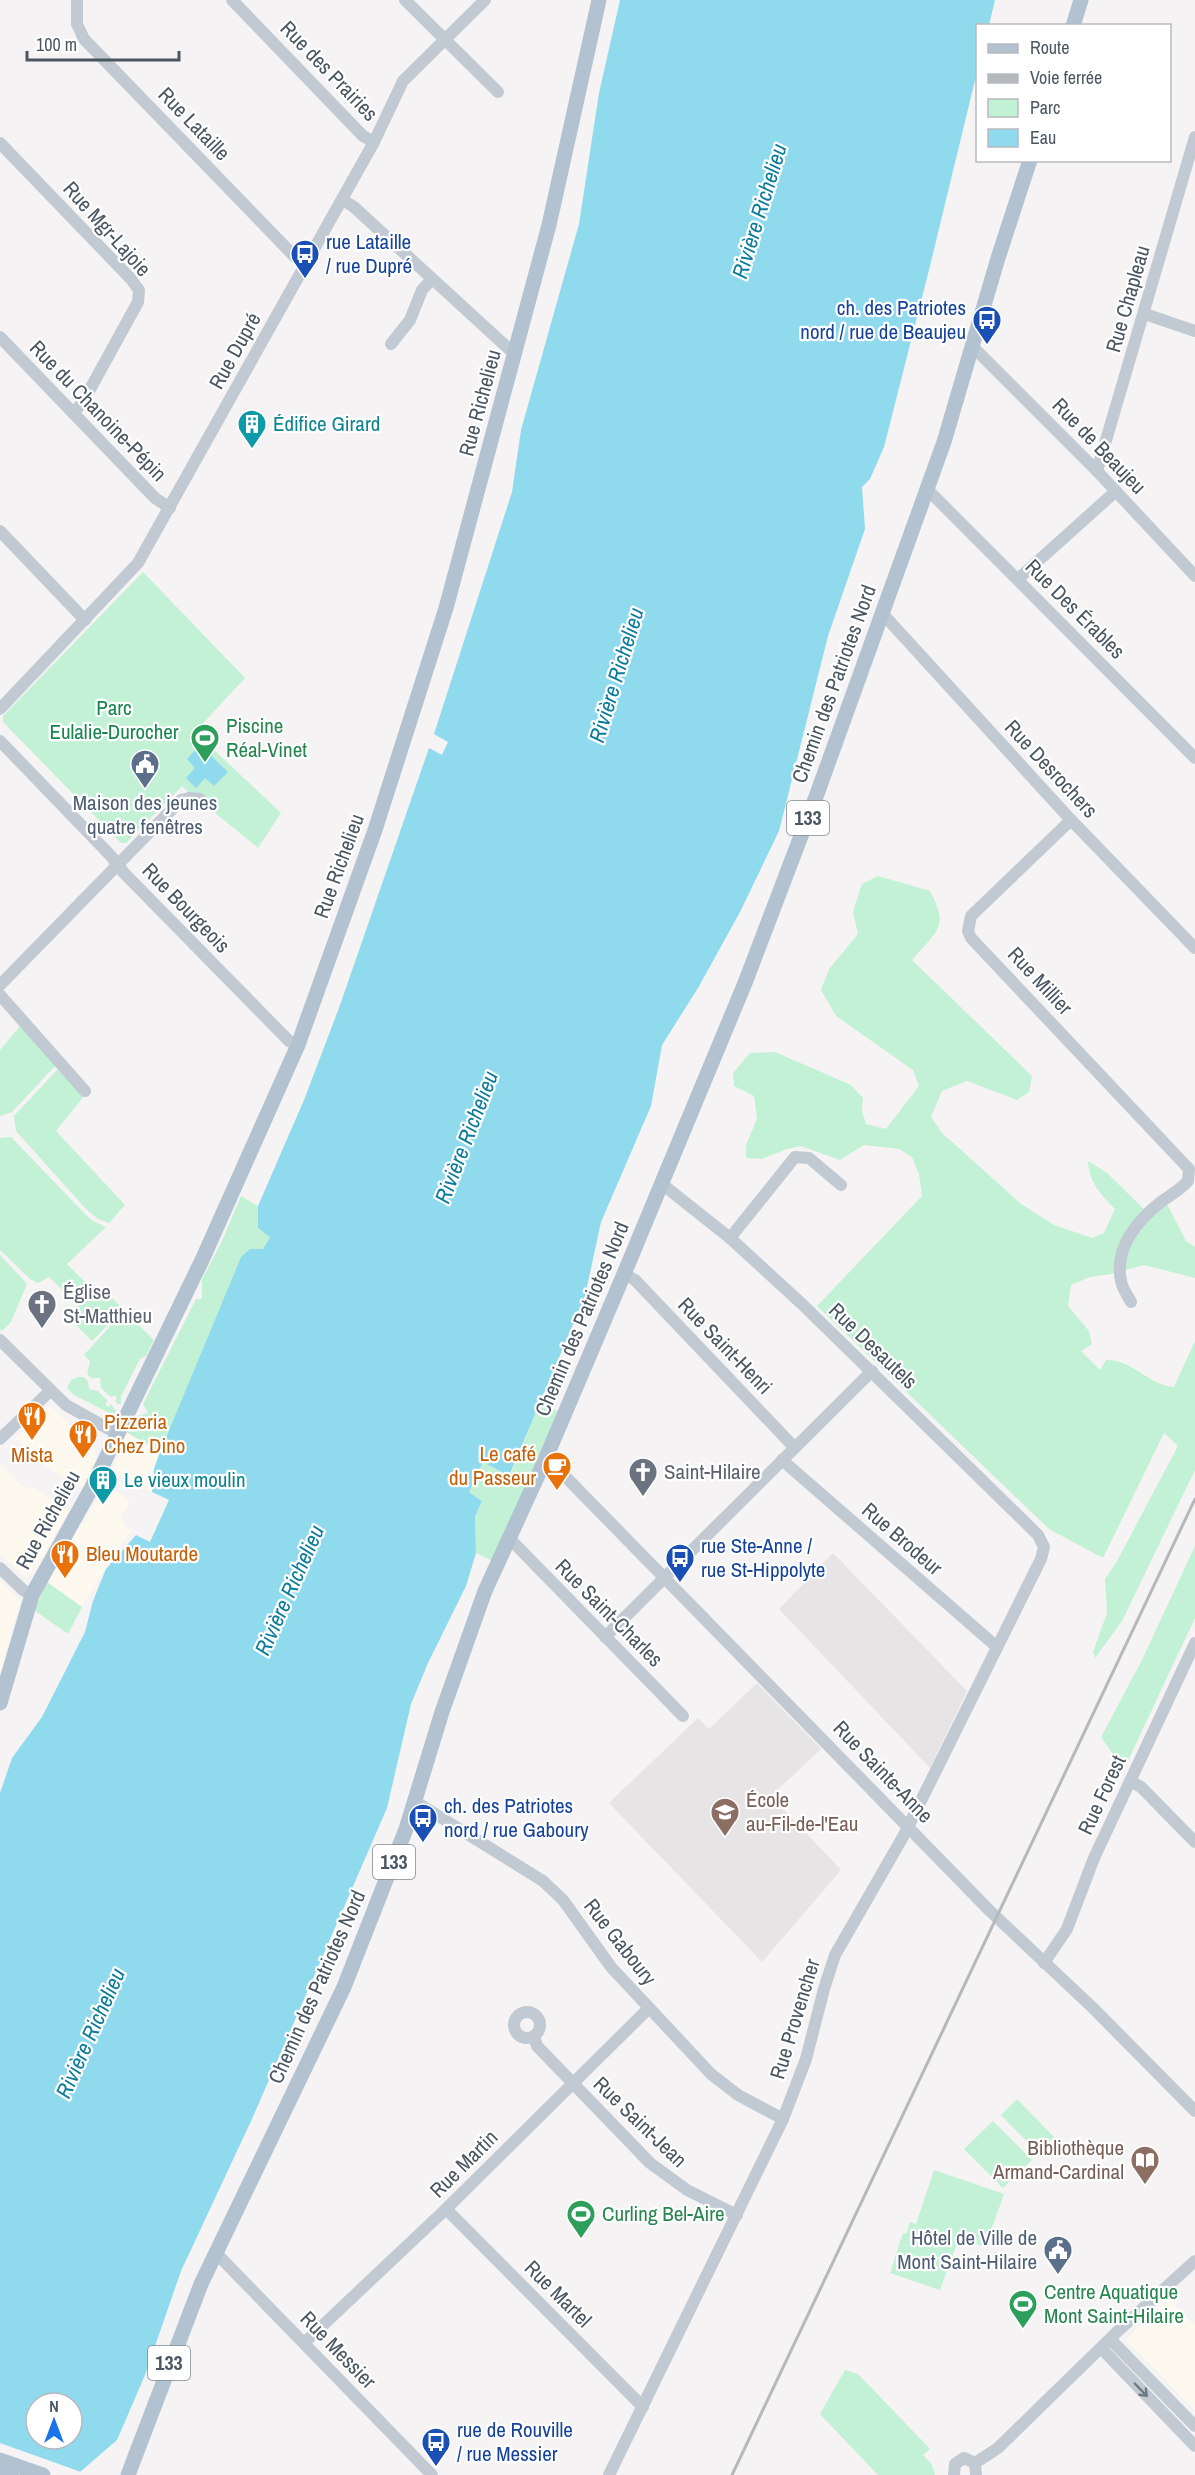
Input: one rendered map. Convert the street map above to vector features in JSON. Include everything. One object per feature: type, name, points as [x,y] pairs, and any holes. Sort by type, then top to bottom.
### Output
[{"type":"main road","name":"Rue Richelieu","points":[[0,1703],[32,1595],[91,1489],[116,1433],[203,1258],[298,1045],[412,720],[458,566],[549,225],[599,0]]},
{"type":"main road","points":[[1074,24],[1081,0]]},
{"type":"main road","name":"Chemin des Patriotes Nord","points":[[128,2475],[185,2322],[344,1987],[416,1802],[434,1736],[460,1656],[508,1537],[545,1460],[745,983],[944,442],[998,258],[1029,162]]},
{"type":"main road","points":[[0,2460],[43,2475]]},
{"type":"main road","points":[[0,2471],[11,2475]]},
{"type":"street","name":"Rue Lataille","points":[[77,0],[77,24],[84,39],[296,257],[306,263]]},
{"type":"street","name":"Rue des Prairies","points":[[232,0],[363,136],[374,142]]},
{"type":"street","points":[[405,0],[498,92]]},
{"type":"street","name":"Rue Dupré","points":[[0,707],[86,620],[138,563],[343,200],[403,81],[485,0]]},
{"type":"street","name":"Rue Chapleau","points":[[1097,471],[1195,137]]},
{"type":"street","name":"Rue Mgr-Lajoie","points":[[0,143],[139,290],[138,302],[83,402],[73,413]]},
{"type":"street","points":[[343,200],[354,207],[509,349],[516,352]]},
{"type":"street","points":[[391,344],[410,320],[422,290],[432,279]]},
{"type":"street","points":[[1144,314],[1195,331]]},
{"type":"street","name":"Rue du Chanoine-Pépin","points":[[0,337],[155,498],[170,508]]},
{"type":"street","name":"Rue de Beaujeu","points":[[972,346],[1097,471],[1195,576]]},
{"type":"street","name":"Rue Des Érables","points":[[927,489],[1195,758]]},
{"type":"street","points":[[1018,579],[1116,491]]},
{"type":"street","points":[[0,531],[86,620]]},
{"type":"street","name":"Rue Desrochers","points":[[882,613],[1071,820],[1195,948]]},
{"type":"street","name":"Rue Bourgeois","points":[[0,741],[111,856],[117,866],[289,1041],[298,1045]]},
{"type":"street","points":[[0,986],[181,800],[200,799]]},
{"type":"street","name":"Rue Millier","points":[[1071,820],[971,916],[968,931],[971,938],[1192,1168],[1184,1186]]},
{"type":"street","points":[[0,995],[85,1091]]},
{"type":"street","points":[[730,1238],[795,1157],[801,1155],[809,1158],[841,1185]]},
{"type":"street","name":"Rue Desautels","points":[[662,1184],[730,1238],[872,1371],[1040,1536],[1044,1547]]},
{"type":"street","points":[[1131,1302],[1121,1282],[1120,1264],[1130,1233],[1148,1213],[1184,1186],[1195,1193]]},
{"type":"street","name":"Rue Saint-Henri","points":[[624,1274],[635,1280],[794,1447]]},
{"type":"street","points":[[0,1340],[70,1408],[116,1433]]},
{"type":"street","points":[[605,1637],[872,1371]]},
{"type":"street","points":[[0,1439],[50,1391]]},
{"type":"street","name":"Rue Sainte-Anne","points":[[545,1460],[557,1468],[1044,1963],[1093,2008],[1195,2110]]},
{"type":"street","name":"Rue Brodeur","points":[[782,1460],[997,1647]]},
{"type":"street","name":"Rue Saint-Charles","points":[[508,1537],[683,1716]]},
{"type":"street","name":"Rue Provencher","points":[[609,2475],[783,2119],[806,2059],[832,1963],[908,1826],[1041,1559],[1044,1547]]},
{"type":"street","points":[[0,1568],[23,1590],[32,1595]]},
{"type":"street","name":"Rue Forest","points":[[1044,1963],[1067,1929],[1085,1880],[1195,1643]]},
{"type":"street","points":[[1184,1666],[1195,1674]]},
{"type":"street","points":[[1130,1781],[1141,1787],[1195,1842]]},
{"type":"street","name":"Rue Gaboury","points":[[416,1802],[543,1881],[555,1891],[597,1950],[648,2009],[711,2074],[738,2095],[783,2119]]},
{"type":"street","name":"Rue Martin","points":[[304,2343],[446,2209],[648,2009]]},
{"type":"street","name":"Rue Saint-Jean","points":[[534,2037],[537,2046],[631,2145],[661,2173],[687,2190],[737,2215]]},
{"type":"street","name":"Rue Martel","points":[[446,2209],[643,2407]]},
{"type":"street","name":"Rue Messier","points":[[216,2253],[432,2475]]},
{"type":"street","points":[[954,2475],[955,2464],[960,2459],[968,2459],[975,2469],[1195,2261]]},
{"type":"street","points":[[1106,2343],[1195,2426]]},
{"type":"street","points":[[1106,2343],[1195,2446]]},
{"type":"shaded area","points":[[48,1407],[52,1407],[95,1450],[96,1459],[83,1488],[42,1464],[15,1438]]},
{"type":"shaded area","points":[[126,1432],[160,1452],[154,1469],[151,1493],[112,1471]]},
{"type":"shaded area","points":[[0,1464],[26,1489],[30,1486],[69,1511],[35,1570],[27,1578],[0,1554]]},
{"type":"shaded area","points":[[105,1485],[121,1493],[130,1501],[121,1517],[124,1526],[132,1531],[118,1547],[82,1607],[47,1582]]},
{"type":"shaded area","points":[[833,1553],[967,1691],[930,1768],[779,1609]]},
{"type":"shaded area","points":[[0,1580],[20,1602],[0,1674]]},
{"type":"shaded area","name":"École au-Fil-de-l'Eau","points":[[757,1683],[821,1749],[771,1796],[841,1870],[762,1962],[609,1803],[698,1718],[709,1729]]},
{"type":"shaded area","points":[[1167,2296],[1195,2325],[1195,2410],[1126,2340]]},
{"type":"green space","name":"Parc Eulalie-Durocher","points":[[143,572],[245,678],[195,732],[281,813],[258,848],[203,803],[208,798],[190,794],[182,786],[126,843],[121,843],[3,722],[3,716]]},
{"type":"green space","points":[[878,876],[930,891],[939,913],[938,929],[912,960],[1032,1076],[1029,1092],[1017,1100],[967,1081],[942,1091],[931,1117],[942,1133],[1021,1204],[1054,1225],[1092,1238],[1104,1233],[1115,1209],[1093,1182],[1088,1161],[1107,1173],[1152,1217],[1167,1204],[1186,1241],[1195,1247],[1195,1278],[1144,1265],[1090,1277],[1071,1285],[1068,1306],[1089,1331],[1092,1344],[1081,1351],[1100,1370],[1106,1360],[1115,1361],[1156,1382],[1174,1387],[1195,1341],[1195,1470],[1122,1621],[1095,1658],[1093,1652],[1107,1613],[1105,1579],[1116,1563],[1178,1446],[1164,1433],[1103,1558],[1049,1529],[817,1306],[922,1196],[919,1174],[912,1157],[899,1149],[864,1145],[840,1160],[801,1146],[762,1159],[746,1158],[746,1145],[757,1119],[754,1096],[734,1086],[733,1073],[750,1053],[775,1052],[851,1085],[863,1098],[862,1111],[866,1124],[886,1129],[919,1086],[913,1070],[836,1016],[821,990],[829,969],[858,934],[853,912],[862,884]]},
{"type":"green space","points":[[20,1026],[56,1065],[12,1112],[0,1116],[0,1050]]},
{"type":"green space","points":[[59,1068],[84,1096],[56,1131],[125,1205],[109,1223],[98,1219],[86,1209],[16,1131],[14,1116]]},
{"type":"green space","points":[[11,1137],[86,1215],[106,1227],[67,1264],[93,1290],[76,1301],[72,1300],[49,1277],[38,1283],[30,1279],[0,1250],[0,1138]]},
{"type":"green space","points":[[241,1196],[258,1206],[258,1228],[270,1236],[263,1249],[241,1258],[160,1452],[126,1432],[134,1417],[148,1413],[143,1404],[196,1299],[202,1299],[202,1279],[222,1241]]},
{"type":"green space","points":[[0,1255],[27,1284],[11,1322],[2,1331],[0,1329]]},
{"type":"green space","points":[[104,1290],[123,1309],[92,1341],[67,1316],[76,1307]]},
{"type":"green space","points":[[124,1311],[154,1340],[146,1356],[140,1359],[121,1396],[121,1404],[118,1404],[115,1401],[117,1398],[115,1395],[111,1397],[101,1388],[100,1378],[89,1376],[90,1361],[84,1355]]},
{"type":"green space","points":[[84,1377],[88,1381],[89,1389],[98,1391],[108,1401],[105,1404],[108,1407],[111,1404],[117,1413],[112,1424],[106,1420],[109,1413],[74,1395],[67,1388],[71,1380]]},
{"type":"green space","points":[[539,1405],[561,1412],[493,1561],[476,1553],[475,1517],[482,1501],[469,1492],[483,1462],[510,1476]]},
{"type":"green space","points":[[1195,1546],[1195,1618],[1125,1767],[1119,1763],[1101,1737],[1142,1660]]},
{"type":"green space","points":[[47,1582],[82,1607],[68,1634],[34,1610]]},
{"type":"green space","points":[[1017,2099],[1054,2137],[1038,2153],[1001,2115]]},
{"type":"green space","points":[[993,2121],[1032,2160],[1003,2188],[964,2149]]},
{"type":"green space","points":[[934,2170],[1004,2194],[985,2247],[959,2238],[940,2290],[890,2273],[903,2233],[906,2234],[910,2222],[916,2224]]},
{"type":"green space","points":[[845,2370],[858,2374],[930,2449],[923,2455],[932,2465],[935,2475],[878,2475],[820,2414]]},
{"type":"water","name":"Rivière Richelieu","points":[[620,0],[995,0],[989,24],[976,24],[976,76],[929,270],[884,447],[870,479],[862,487],[865,529],[828,636],[779,831],[740,912],[698,988],[662,1045],[651,1106],[601,1222],[585,1296],[509,1476],[483,1462],[469,1492],[482,1501],[475,1517],[476,1553],[466,1586],[428,1663],[411,1704],[387,1808],[252,2119],[181,2271],[145,2375],[117,2440],[80,2472],[0,2475],[0,1793],[12,1758],[42,1717],[85,1632],[93,1601],[106,1569],[136,1535],[150,1542],[169,1500],[152,1492],[154,1469],[160,1452],[241,1257],[250,1249],[263,1249],[270,1237],[258,1228],[258,1206],[304,1100],[339,1008],[429,748],[442,755],[448,742],[434,734],[512,492],[521,430],[579,224],[599,93]]},
{"type":"water","name":"Piscine Réal-Vinet","points":[[200,745],[228,772],[214,786],[205,778],[196,788],[186,778],[195,768],[187,759]]},
{"type":"pier","points":[[0,2443],[84,2473],[82,2475],[0,2475]]},
{"type":"railway","points":[[732,2475],[1195,1499]]},
{"type":"place","name":"rue Lataille / rue Dupré","points":[[305,280]]},
{"type":"place","name":"ch. des Patriotes nord / rue de Beaujeu","points":[[987,346]]},
{"type":"place","name":"Édifice Girard","points":[[252,450]]},
{"type":"place","name":"Piscine Réal-Vinet","points":[[205,764]]},
{"type":"place","name":"Maison des jeunes quatre fenêtres","points":[[145,790]]},
{"type":"place","name":"Église St-Matthieu","points":[[42,1330]]},
{"type":"place","name":"Mista","points":[[32,1442]]},
{"type":"place","name":"Pizzeria Chez Dino","points":[[83,1460]]},
{"type":"place","name":"Le café du Passeur","points":[[557,1492]]},
{"type":"place","name":"Saint-Hilaire","points":[[643,1498]]},
{"type":"place","name":"Le vieux moulin","points":[[103,1506]]},
{"type":"place","name":"Bleu Moutarde","points":[[65,1580]]},
{"type":"place","name":"rue Ste-Anne / rue St-Hippolyte","points":[[680,1584]]},
{"type":"place","name":"École au-Fil-de-l'Eau","points":[[725,1838]]},
{"type":"place","name":"ch. des Patriotes nord / rue Gaboury","points":[[423,1844]]},
{"type":"place","name":"Bibliothèque Armand-Cardinal","points":[[1145,2186]]},
{"type":"place","name":"Curling Bel-Aire","points":[[581,2240]]},
{"type":"place","name":"Hôtel de Ville de Mont Saint-Hilaire","points":[[1058,2276]]},
{"type":"place","name":"Centre Aquatique Mont Saint-Hilaire","points":[[1023,2330]]},
{"type":"place","name":"rue de Rouville / rue Messier","points":[[436,2468]]}]
